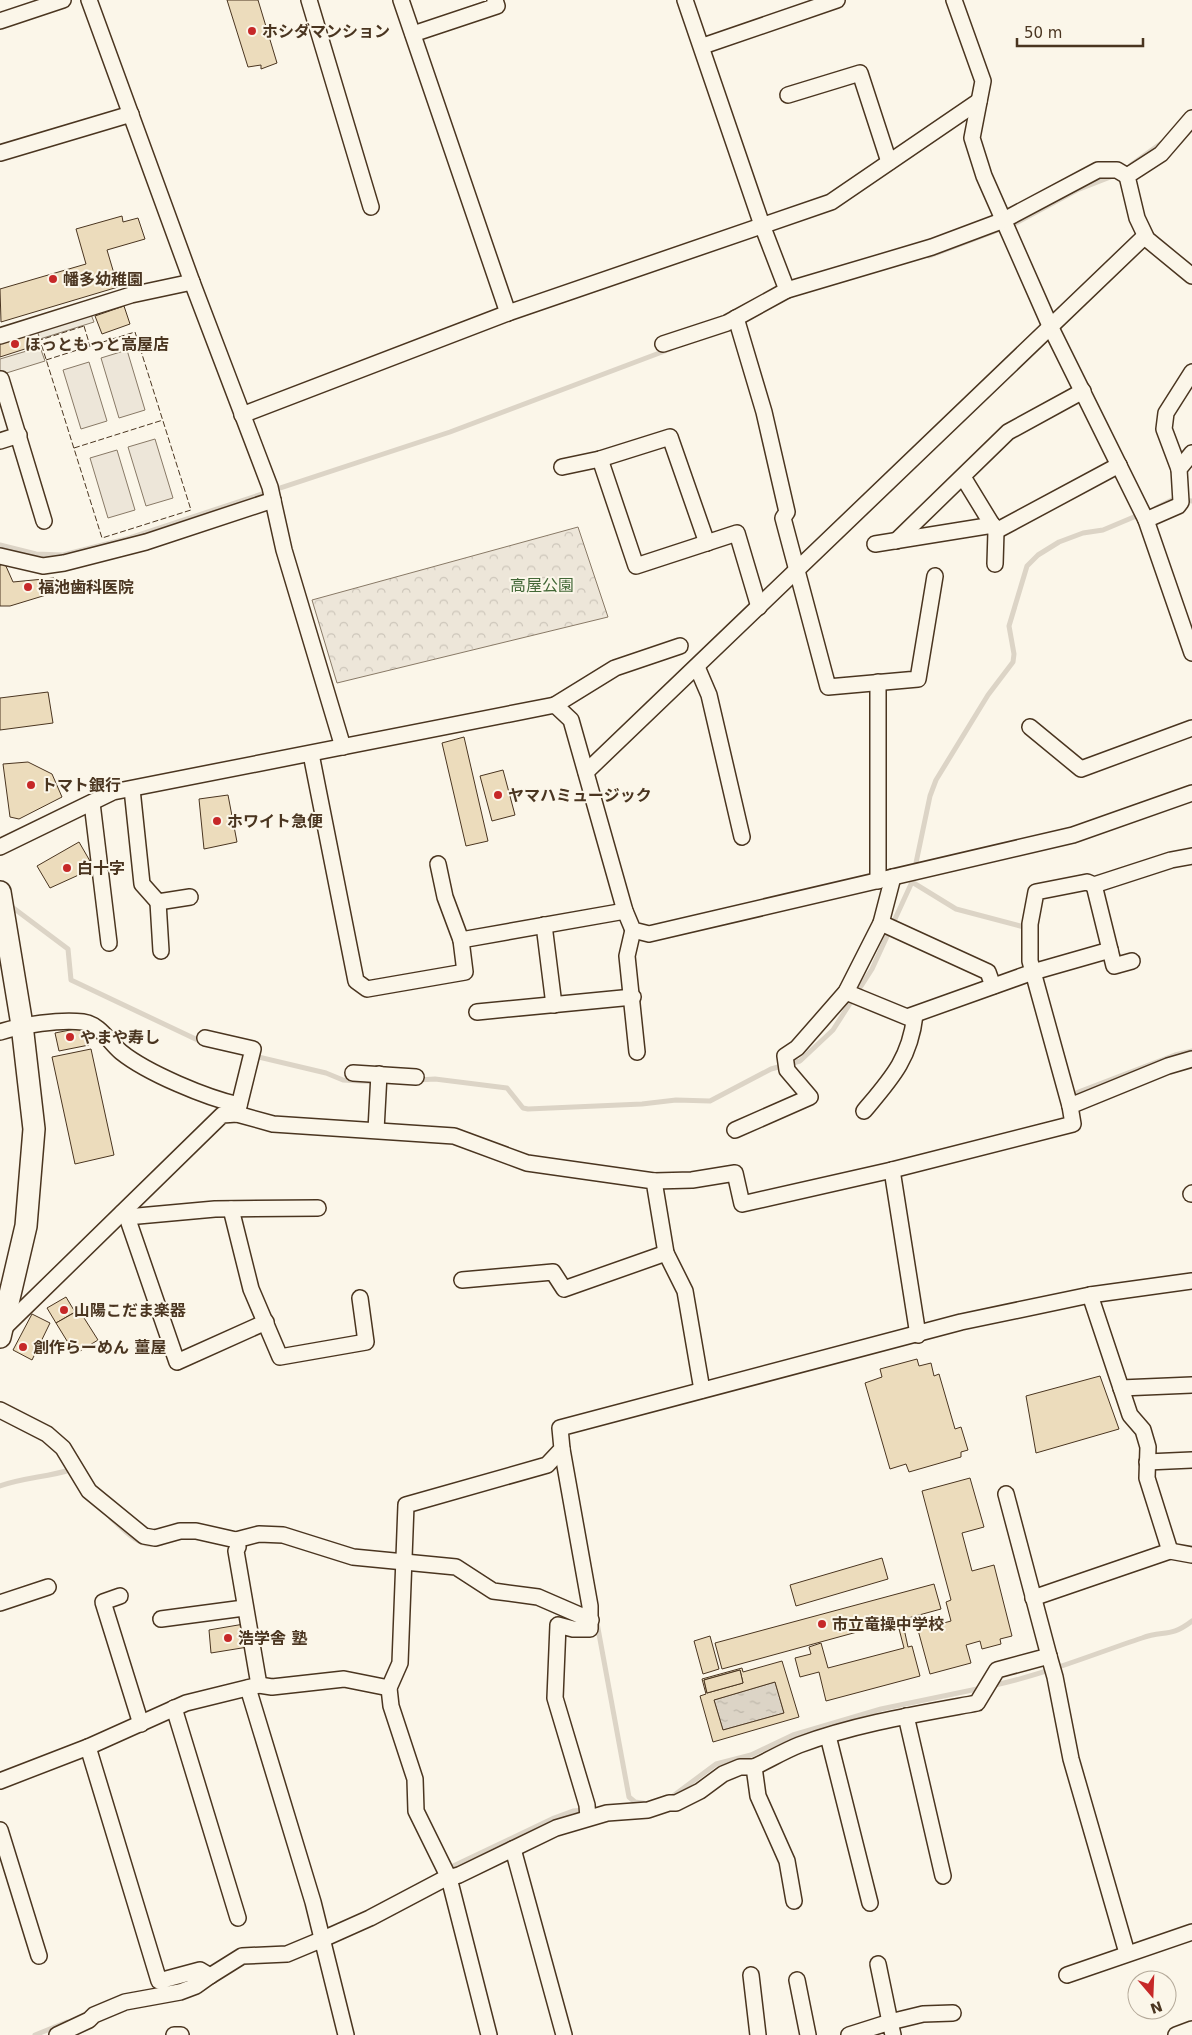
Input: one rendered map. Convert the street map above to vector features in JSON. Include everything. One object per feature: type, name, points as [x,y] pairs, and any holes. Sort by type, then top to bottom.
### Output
[{"type":"street","points":[[0,21],[63,0]]},
{"type":"street","points":[[89,0],[272,494],[284,550],[343,747]]},
{"type":"street","points":[[309,0],[371,208]]},
{"type":"street","points":[[401,0],[508,313]]},
{"type":"street","points":[[412,34],[497,6],[495,0]]},
{"type":"street","points":[[685,0],[703,46],[762,225],[787,290]]},
{"type":"street","points":[[703,46],[837,0]]},
{"type":"street","points":[[954,0],[983,81],[972,138],[984,176],[1050,328],[1144,516],[1191,643]]},
{"type":"street","points":[[788,95],[860,73],[889,162]]},
{"type":"street","points":[[242,415],[508,313],[831,202],[979,101]]},
{"type":"street","points":[[0,153],[130,114]]},
{"type":"street","points":[[663,344],[737,322],[787,290],[1006,225],[1098,170],[1123,173],[1161,154],[1192,118]]},
{"type":"street","points":[[1123,173],[1137,218],[1145,236],[1189,268]]},
{"type":"street","points":[[586,772],[1145,236]]},
{"type":"street","points":[[0,336],[130,295],[192,282]]},
{"type":"street","points":[[737,322],[764,412],[787,512],[783,518],[828,688],[918,679],[935,576]]},
{"type":"street","points":[[1144,516],[1183,503],[1179,469],[1164,429],[1166,413],[1192,372]]},
{"type":"street","points":[[1,379],[44,521]]},
{"type":"street","points":[[896,541],[1008,432],[1083,391]]},
{"type":"street","points":[[0,441],[19,435]]},
{"type":"street","points":[[562,467],[600,459],[670,437],[707,543]]},
{"type":"street","points":[[1179,469],[1192,453]]},
{"type":"street","points":[[600,459],[636,566],[736,533],[759,607]]},
{"type":"street","points":[[875,544],[995,528],[1119,465]]},
{"type":"street","points":[[963,477],[995,528],[995,564]]},
{"type":"street","points":[[0,556],[43,566],[64,563],[146,542],[272,494]]},
{"type":"street","points":[[0,847],[113,792],[555,705],[616,668],[680,646]]},
{"type":"street","points":[[696,667],[709,695],[742,837]]},
{"type":"street","points":[[878,682],[878,881]]},
{"type":"street","points":[[555,705],[571,720],[625,911],[633,930],[627,956],[633,997],[636,1052]]},
{"type":"street","points":[[1030,727],[1081,769],[1192,728]]},
{"type":"street","points":[[311,754],[356,981],[367,990],[465,972],[461,940],[445,897],[438,864]]},
{"type":"street","points":[[132,788],[142,884],[158,902],[161,951]]},
{"type":"street","points":[[633,930],[650,934],[1073,835],[1192,793]]},
{"type":"street","points":[[92,802],[109,943]]},
{"type":"street","points":[[0,1032],[22,1025],[84,1022],[98,1028],[121,1052],[160,1074],[273,1124],[454,1136],[527,1163],[654,1180],[692,1180],[735,1173],[742,1204],[892,1170],[1073,1124],[1069,1100],[1030,973],[1030,924],[1036,892],[1087,882],[1094,885],[1171,860],[1192,856]]},
{"type":"street","points":[[735,1130],[810,1097],[786,1066],[785,1056],[797,1048],[852,994],[887,926],[893,877]]},
{"type":"street","points":[[1094,885],[1114,966],[1132,961]]},
{"type":"street","points":[[158,902],[190,897]]},
{"type":"street","points":[[1,1332],[26,1226],[33,1156],[33,1112],[22,1025],[3,932],[2,901]]},
{"type":"street","points":[[461,940],[625,911]]},
{"type":"street","points":[[544,925],[554,1005]]},
{"type":"street","points":[[887,926],[988,972],[994,986]]},
{"type":"street","points":[[852,994],[907,1018],[1030,973],[1110,950]]},
{"type":"street","points":[[477,1012],[633,997]]},
{"type":"street","points":[[864,1111],[896,1074],[913,1032],[915,1015]]},
{"type":"street","points":[[205,1038],[253,1049],[238,1110]]},
{"type":"street","points":[[1069,1100],[1192,1059]]},
{"type":"street","points":[[353,1073],[378,1080],[416,1077]]},
{"type":"street","points":[[376,1130],[378,1080]]},
{"type":"street","points":[[1,1332],[125,1215],[222,1115],[238,1110]]},
{"type":"street","points":[[892,1170],[918,1334]]},
{"type":"street","points":[[654,1180],[666,1253],[685,1291],[702,1390]]},
{"type":"street","points":[[125,1215],[231,1209],[318,1208]]},
{"type":"street","points":[[231,1209],[251,1289],[280,1357],[366,1342],[360,1298]]},
{"type":"street","points":[[125,1215],[177,1362],[266,1322]]},
{"type":"street","points":[[462,1280],[552,1272],[564,1289],[666,1253]]},
{"type":"street","points":[[587,1812],[555,1698],[558,1625],[573,1629],[590,1629],[591,1620],[560,1428],[961,1322],[1090,1295],[1192,1281]]},
{"type":"street","points":[[1090,1295],[1130,1415],[1143,1430],[1148,1447],[1147,1478],[1170,1551]]},
{"type":"street","points":[[1121,1388],[1192,1386]]},
{"type":"street","points":[[0,1410],[47,1434],[63,1448],[89,1491],[144,1536],[156,1538],[180,1531],[196,1531],[236,1540],[259,1534],[283,1535],[353,1557],[403,1564],[456,1567],[493,1591],[538,1597],[591,1620]]},
{"type":"street","points":[[490,2035],[447,1873],[416,1811],[415,1779],[391,1706],[388,1688],[400,1663],[406,1505],[547,1465],[562,1449]]},
{"type":"street","points":[[1148,1462],[1192,1460]]},
{"type":"street","points":[[1006,1494],[1052,1667],[1071,1759],[1127,1953]]},
{"type":"street","points":[[236,1540],[253,1686],[322,1936],[346,2035]]},
{"type":"street","points":[[1033,1598],[1170,1551],[1192,1555]]},
{"type":"street","points":[[0,1603],[48,1587]]},
{"type":"street","points":[[120,1596],[103,1602],[141,1724]]},
{"type":"street","points":[[161,1619],[244,1608]]},
{"type":"street","points":[[57,2035],[90,2020],[94,2014],[125,2002],[180,1992],[196,1986],[207,1974],[242,1956],[287,1954],[447,1873],[513,1849],[587,1812],[607,1813],[648,1810],[669,1803],[676,1803],[700,1791],[723,1774],[740,1767],[754,1767],[798,1746],[828,1736],[906,1716],[977,1703],[997,1670],[1052,1667]]},
{"type":"street","points":[[0,1780],[88,1747],[186,1703],[253,1686],[272,1687],[344,1679],[388,1688]]},
{"type":"street","points":[[174,1708],[238,1918]]},
{"type":"street","points":[[906,1716],[943,1876]]},
{"type":"street","points":[[828,1736],[870,1903]]},
{"type":"street","points":[[88,1747],[159,1981],[200,1970],[207,1974]]},
{"type":"street","points":[[754,1767],[758,1796],[787,1860],[794,1901]]},
{"type":"street","points":[[0,1830],[38,1956]]},
{"type":"street","points":[[513,1849],[564,2035]]},
{"type":"street","points":[[1067,1975],[1192,1932]]},
{"type":"street","points":[[878,1964],[891,2029]]},
{"type":"street","points":[[751,1975],[758,2035]]},
{"type":"street","points":[[797,1980],[808,2035]]},
{"type":"street","points":[[848,2035],[891,2029],[923,2014],[954,2013]]},
{"type":"street","points":[[1176,2035],[1192,2030]]},
{"type":"street","points":[[174,2035],[181,2035]]},
{"type":"green space","points":[[127,350],[145,410],[119,418],[101,358]]},
{"type":"green space","points":[[89,362],[107,421],[81,429],[63,370]]},
{"type":"green space","points":[[155,439],[173,498],[146,506],[128,447]]},
{"type":"green space","points":[[117,450],[135,510],[108,518],[90,458]]},
{"type":"green space","name":"高屋公園","points":[[578,527],[608,617],[337,683],[312,600]]},
{"type":"shaded area","points":[[90,312],[94,322],[40,339],[36,328]]},
{"type":"shaded area","points":[[40,347],[45,361],[0,375],[0,359]]},
{"type":"water","points":[[775,1682],[784,1713],[723,1730],[714,1700]]},
{"type":"building","name":"ホシダマンション","points":[[227,0],[258,0],[277,63],[261,69],[261,65],[248,67]]},
{"type":"building","points":[[122,216],[123,222],[138,218],[145,239],[107,250],[118,287],[1,322],[0,289],[86,264],[76,229]]},
{"type":"building","points":[[124,306],[130,324],[102,334],[95,316]]},
{"type":"building","name":"ほっともっと高屋店","points":[[26,333],[31,347],[0,357],[0,342]]},
{"type":"building","name":"福池歯科医院","points":[[5,564],[13,582],[54,578],[56,592],[10,606],[0,606],[0,565]]},
{"type":"building","points":[[48,692],[53,723],[0,730],[0,698]]},
{"type":"building","points":[[464,737],[488,841],[466,846],[442,743]]},
{"type":"building","name":"トマト銀行","points":[[28,762],[52,774],[62,797],[19,819],[10,817],[3,764]]},
{"type":"building","name":"ヤマハミュージック","points":[[503,770],[515,815],[492,821],[480,776]]},
{"type":"building","name":"ホワイト急便","points":[[228,795],[237,842],[204,849],[199,799]]},
{"type":"building","points":[[79,842],[94,868],[50,888],[37,866]]},
{"type":"building","points":[[85,1027],[89,1045],[59,1051],[55,1033]]},
{"type":"building","points":[[91,1049],[114,1155],[75,1164],[52,1057]]},
{"type":"building","points":[[66,1297],[75,1312],[56,1323],[47,1308]]},
{"type":"building","points":[[79,1310],[98,1340],[75,1354],[56,1323]]},
{"type":"building","points":[[32,1314],[50,1323],[32,1360],[13,1350]]},
{"type":"building","points":[[917,1359],[919,1366],[931,1363],[934,1376],[939,1374],[955,1429],[961,1427],[968,1450],[961,1452],[961,1457],[909,1472],[906,1464],[890,1469],[865,1383],[882,1377],[880,1369]]},
{"type":"building","points":[[1100,1376],[1119,1429],[1036,1453],[1026,1396]]},
{"type":"building","points":[[970,1478],[984,1527],[962,1533],[972,1571],[994,1565],[1012,1636],[1000,1639],[1001,1644],[982,1649],[980,1641],[966,1645],[971,1663],[930,1674],[918,1630],[951,1621],[946,1602],[951,1600],[922,1491]]},
{"type":"building","points":[[882,1558],[888,1579],[796,1606],[790,1585]]},
{"type":"building","points":[[934,1584],[941,1609],[722,1669],[715,1643]]},
{"type":"building","name":"浩学舎 塾","points":[[244,1624],[248,1647],[211,1653],[209,1630]]},
{"type":"building","points":[[903,1624],[908,1647],[912,1646],[920,1676],[826,1701],[819,1672],[800,1677],[795,1658],[811,1654],[809,1647],[821,1643],[828,1668],[904,1648],[898,1625]]},
{"type":"building","points":[[710,1636],[719,1669],[703,1674],[694,1641]]},
{"type":"building","points":[[782,1661],[799,1717],[713,1742],[700,1696],[706,1694],[702,1679],[742,1668],[743,1672]],"holes":[[[740,1670],[743,1683],[707,1693],[704,1680]],[[775,1682],[784,1713],[723,1730],[714,1700]]]},
{"type":"building","points":[[740,1670],[743,1683],[707,1693],[704,1680]]},
{"type":"waterway","points":[[1131,165],[1163,142]]},
{"type":"waterway","points":[[929,256],[1014,224],[1077,190],[1118,174]]},
{"type":"waterway","points":[[0,545],[36,554],[63,555],[126,539],[450,432],[670,349]]},
{"type":"waterway","points":[[1156,508],[1174,499],[1192,501]]},
{"type":"waterway","points":[[418,1080],[435,1079],[507,1088],[523,1108],[528,1109],[642,1104],[676,1100],[710,1101],[771,1069],[800,1061],[833,1030],[872,969],[912,882],[930,796],[936,780],[988,695],[1013,662],[1014,654],[1009,626],[1027,566],[1038,555],[1059,542],[1083,533],[1103,530],[1141,514]]},
{"type":"waterway","points":[[912,882],[956,909],[1024,927],[1025,931]]},
{"type":"waterway","points":[[8,904],[68,949],[71,980],[204,1043]]},
{"type":"waterway","points":[[1068,1096],[1175,1055],[1192,1051]]},
{"type":"waterway","points":[[254,1056],[326,1073],[343,1080],[377,1082]]},
{"type":"waterway","points":[[0,1486],[70,1470]]},
{"type":"waterway","points":[[111,1518],[140,1542],[154,1545],[162,1543]]},
{"type":"waterway","points":[[991,1686],[1048,1670],[1150,1636],[1172,1632],[1192,1621]]},
{"type":"waterway","points":[[597,1623],[629,1797],[635,1802],[649,1804]]},
{"type":"waterway","points":[[669,1799],[716,1764],[751,1755],[793,1735],[881,1709],[982,1688]]},
{"type":"waterway","points":[[447,1869],[554,1818],[573,1811],[586,1810]]},
{"type":"waterway","points":[[35,2035],[67,2022]]},
{"type":"fence","points":[[84,326],[90,346],[135,332],[191,510],[102,538],[40,340],[84,326]]},
{"type":"fence","points":[[46,360],[90,346]]},
{"type":"fence","points":[[74,448],[163,420]]},
{"type":"place","name":"ホシダマンション","points":[[252,31]]},
{"type":"place","name":"幡多幼稚園","points":[[53,279]]},
{"type":"place","name":"ほっともっと高屋店","points":[[15,344]]},
{"type":"place","name":"福池歯科医院","points":[[28,587]]},
{"type":"place","name":"トマト銀行","points":[[31,785]]},
{"type":"place","name":"ヤマハミュージック","points":[[498,795]]},
{"type":"place","name":"ホワイト急便","points":[[217,821]]},
{"type":"place","name":"白十字","points":[[67,868]]},
{"type":"place","name":"やまや寿し","points":[[70,1037]]},
{"type":"place","name":"山陽こだま楽器","points":[[64,1310]]},
{"type":"place","name":"創作らーめん 薑屋","points":[[23,1347]]},
{"type":"place","name":"市立竜操中学校","points":[[822,1624]]},
{"type":"place","name":"浩学舎 塾","points":[[228,1638]]}]
